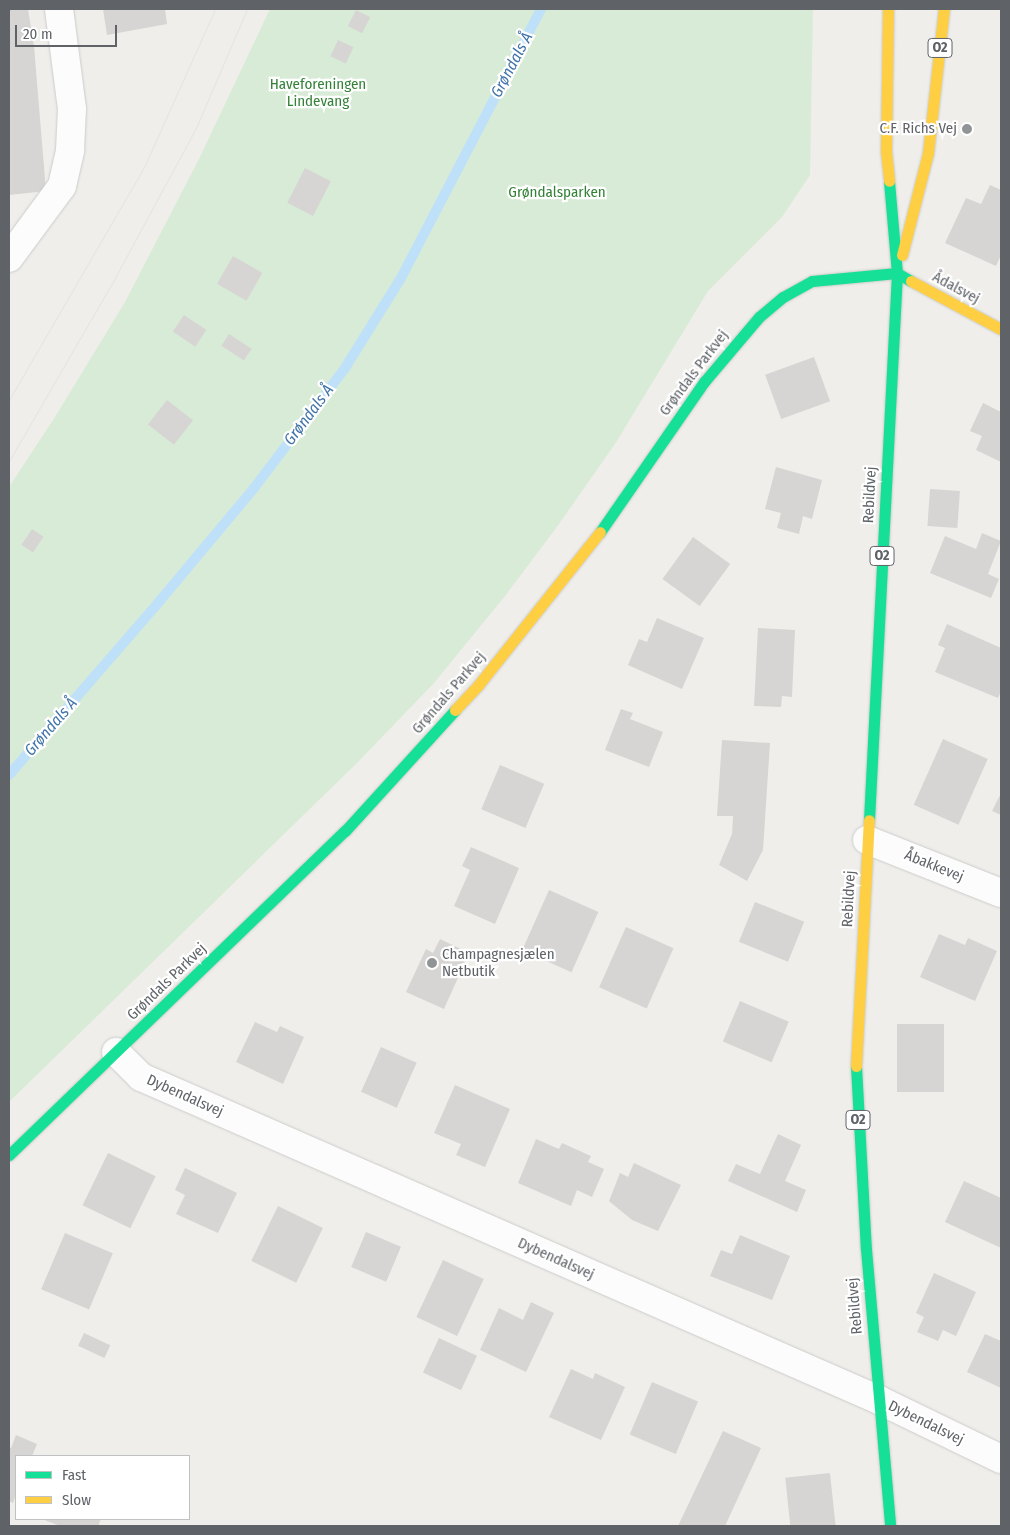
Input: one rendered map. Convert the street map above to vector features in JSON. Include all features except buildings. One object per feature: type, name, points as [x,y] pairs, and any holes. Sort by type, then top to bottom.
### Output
[{"type":"main road","name":"O2","points":[[888,9],[886,151],[897,273]]},
{"type":"main road","name":"O2","points":[[897,273],[928,153],[944,9]]},
{"type":"main road","name":"Ådalsvej","points":[[897,273],[1001,329]]},
{"type":"main road","name":"Rebildvej","points":[[890,1526],[866,1249],[856,1074],[897,273]]},
{"type":"main road","name":"Grøndals Parkvej","points":[[9,1155],[345,831],[479,684],[596,538],[704,382],[760,317],[783,297],[812,281],[897,273]]},
{"type":"street","points":[[9,258],[62,186],[70,150],[72,109],[59,9]]},
{"type":"street","name":"Åbakkevej","points":[[867,840],[1000,892]]},
{"type":"street","name":"Dybendalsvej","points":[[116,1052],[141,1077],[879,1400],[1001,1460]]},
{"type":"green space","name":"Grøndalsparken","points":[[270,9],[813,9],[810,175],[782,217],[708,291],[615,444],[559,524],[505,596],[434,683],[357,763],[9,1102],[9,487],[55,417],[125,302],[199,159]]},
{"type":"waterway","name":"Grøndals Å","points":[[9,775],[158,603],[254,488],[345,368],[401,278],[541,9]]},
{"type":"tram line","points":[[9,400],[145,165],[215,9]]},
{"type":"tram line","points":[[9,461],[110,287],[196,128],[247,9]]},
{"type":"traffic: fast","points":[[869,820],[897,273],[889,181]]},
{"type":"traffic: fast","points":[[600,532],[704,382],[759,317],[783,297],[812,281],[897,273],[911,281]]},
{"type":"traffic: fast","points":[[9,1155],[345,831],[455,710]]},
{"type":"traffic: fast","points":[[856,1066],[866,1249],[890,1526]]},
{"type":"traffic: slow","points":[[888,9],[886,151],[889,181]]},
{"type":"traffic: slow","points":[[902,255],[928,153],[944,9]]},
{"type":"traffic: slow","points":[[911,281],[1001,329]]},
{"type":"traffic: slow","points":[[455,710],[479,684],[600,532]]},
{"type":"traffic: slow","points":[[856,1066],[869,820]]},
{"type":"place","name":"C.F. Richs Vej","points":[[967,129]]},
{"type":"place","name":"Champagnesjælen Netbutik","points":[[432,963]]},
{"type":"park label","name":"Haveforeningen Lindevang","points":[[318,92]]}]
